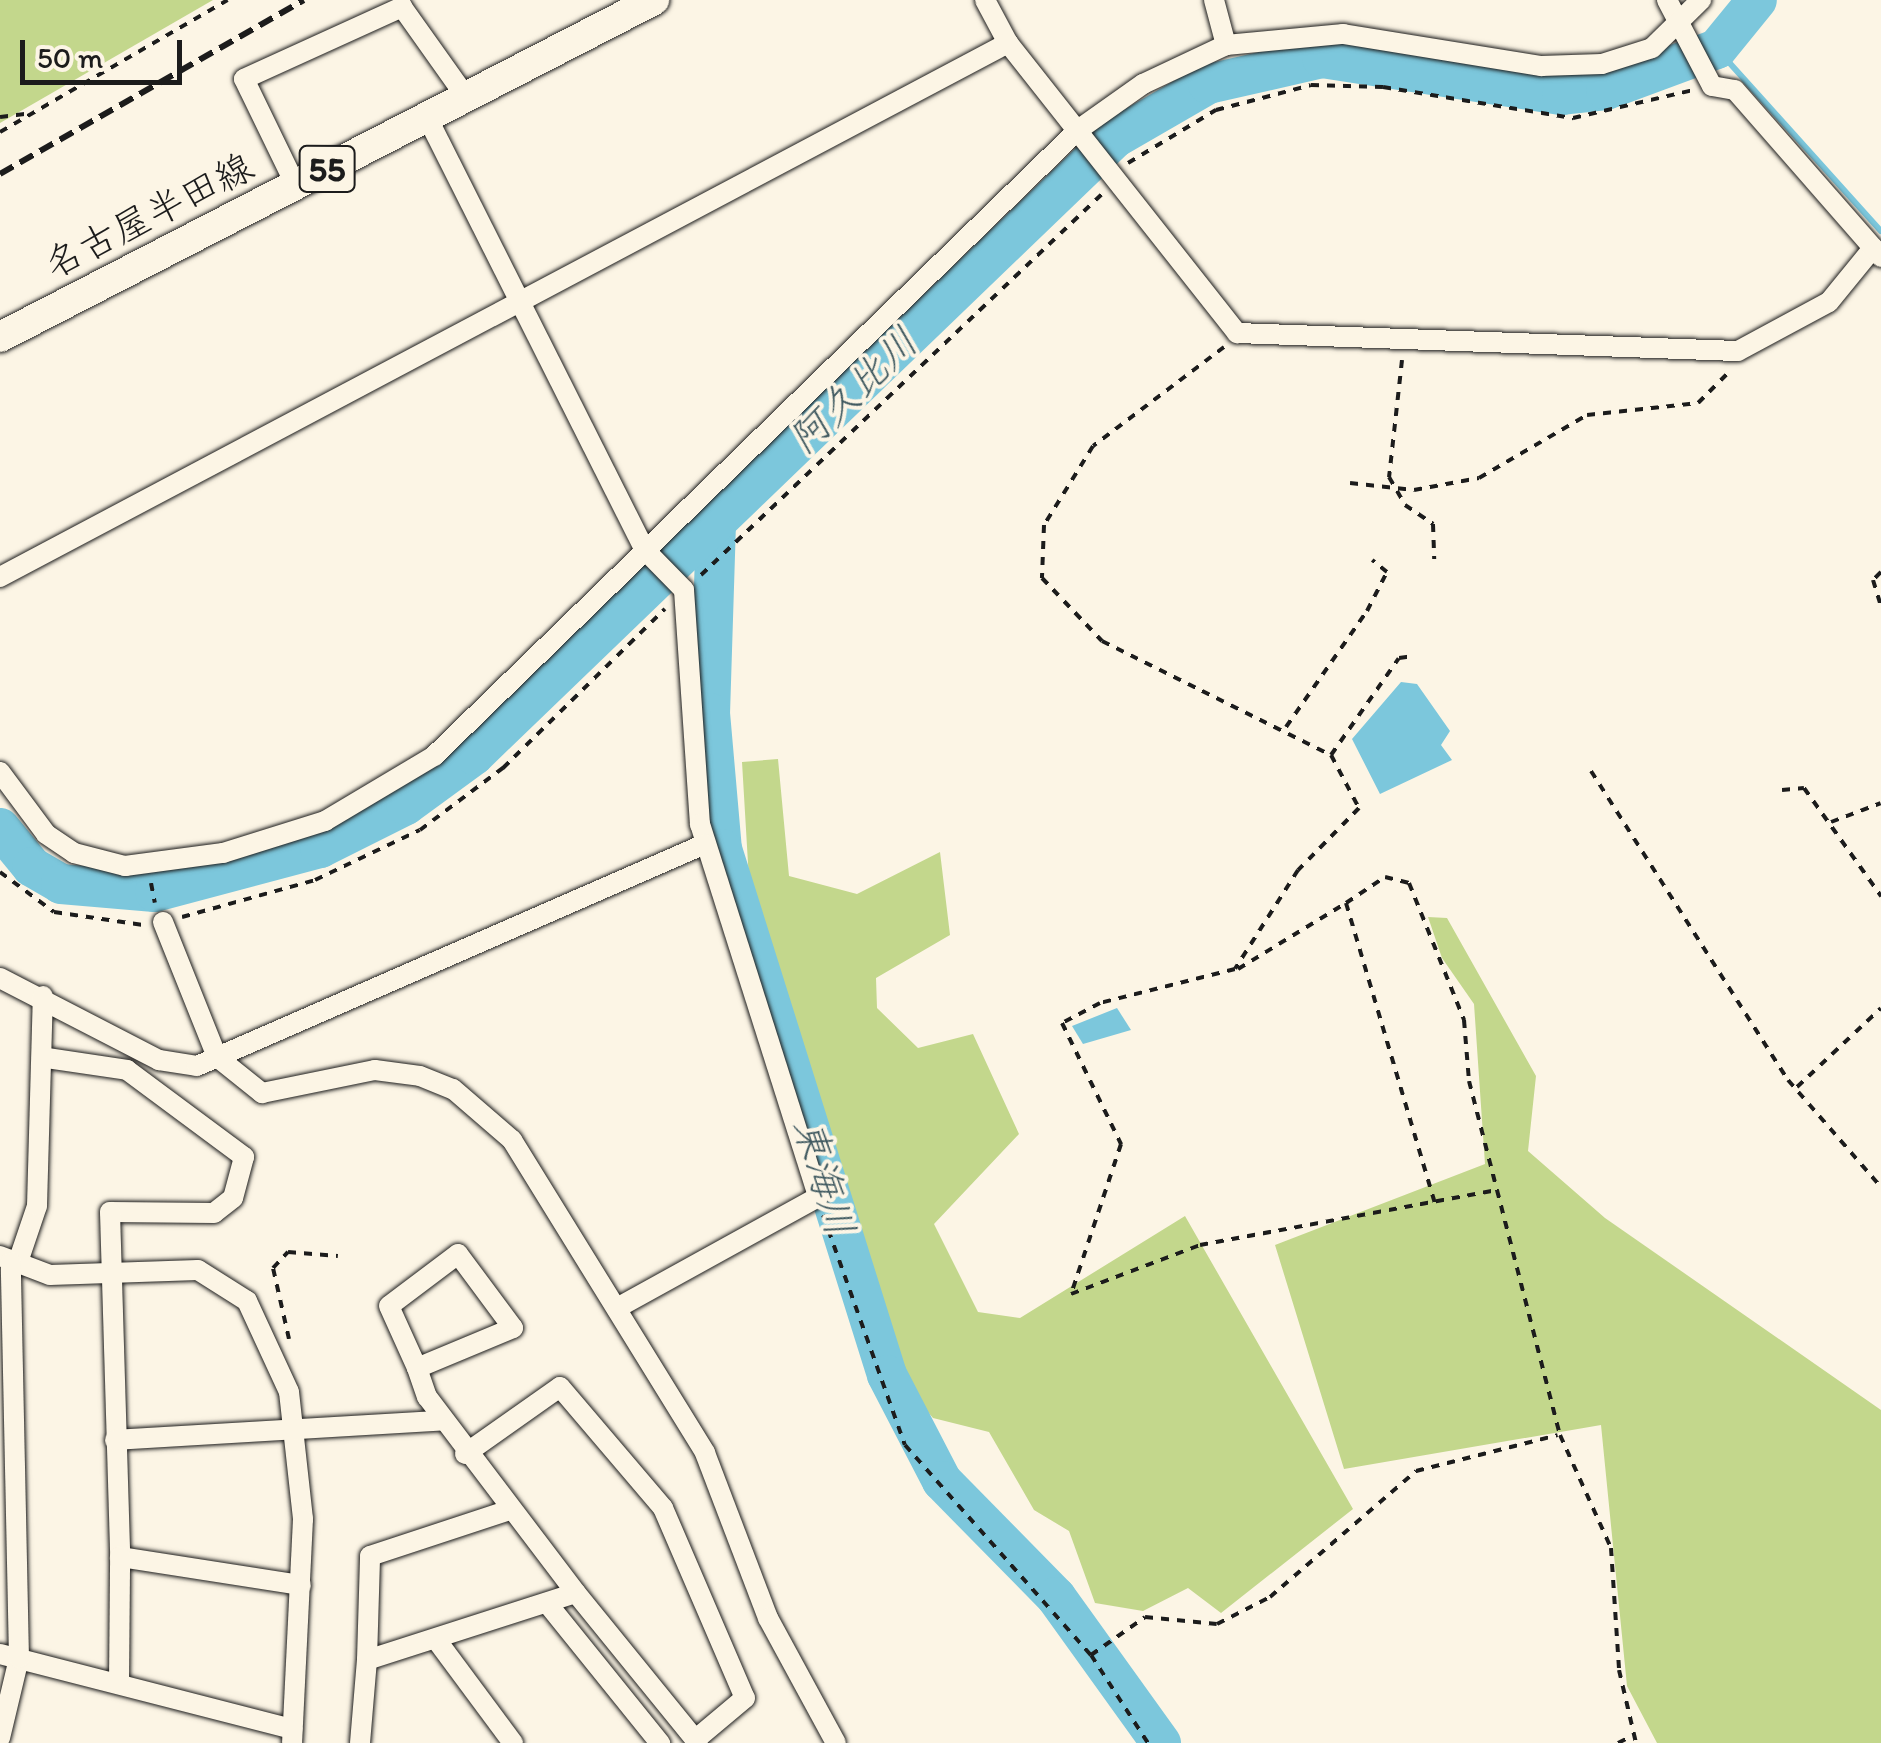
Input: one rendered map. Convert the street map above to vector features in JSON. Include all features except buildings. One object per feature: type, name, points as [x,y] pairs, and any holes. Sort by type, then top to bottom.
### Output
[{"type":"main road","name":"名古屋半田線","points":[[0,337],[654,0]]},
{"type":"street","points":[[985,0],[1008,44],[1237,332],[1738,351],[1829,302],[1877,253],[1735,90],[1707,78],[1667,0]]},
{"type":"street","points":[[1214,0],[1226,45]]},
{"type":"street","points":[[0,772],[46,834],[74,853],[147,864],[295,832],[398,782],[646,550],[1078,130],[1184,61],[1226,45],[1361,34],[1570,66],[1632,56],[1682,28],[1701,0]]},
{"type":"street","points":[[296,186],[244,79],[402,8],[466,97]]},
{"type":"street","points":[[0,576],[1008,44]]},
{"type":"street","points":[[427,117],[514,302],[646,550],[684,590],[704,844],[818,1198],[617,1308]]},
{"type":"street","points":[[0,978],[43,996],[159,1060],[184,1067],[218,1057],[704,844]]},
{"type":"street","points":[[161,922],[218,1057],[270,1094],[375,1070],[454,1089],[512,1140],[705,1453],[768,1618],[836,1743]]},
{"type":"street","points":[[0,1738],[9,1656],[6,1459],[10,1260],[38,1206],[47,1058],[39,1047],[43,996]]},
{"type":"street","points":[[47,1058],[126,1070],[244,1158],[233,1198],[214,1212],[110,1212],[120,1558],[118,1684]]},
{"type":"street","points":[[417,1368],[510,1336],[510,1316],[458,1254],[389,1306],[439,1421],[465,1454],[576,1593],[697,1741],[746,1698],[663,1508],[560,1387],[465,1454]]},
{"type":"street","points":[[9,1656],[293,1736],[303,1518],[279,1355],[248,1300],[218,1276],[110,1269],[50,1275],[10,1260]]},
{"type":"street","points":[[114,1440],[439,1421]]},
{"type":"street","points":[[360,1743],[368,1660],[370,1556],[510,1510]]},
{"type":"street","points":[[120,1558],[301,1584]]},
{"type":"street","points":[[368,1660],[552,1608],[576,1593]]},
{"type":"street","points":[[552,1608],[660,1743]]},
{"type":"street","points":[[438,1642],[513,1743]]},
{"type":"path","points":[[0,132],[228,0]]},
{"type":"path","points":[[0,116],[33,113]]},
{"type":"path","points":[[1236,970],[1298,870],[1358,816],[1359,798],[1331,754],[1286,728],[1102,641],[1051,594],[1038,560],[1044,525],[1092,446],[1237,332]]},
{"type":"path","points":[[1393,489],[1401,341]]},
{"type":"path","points":[[1350,483],[1393,489],[1479,478],[1607,408],[1698,403],[1728,377],[1738,351]]},
{"type":"path","points":[[1393,489],[1433,524],[1434,559]]},
{"type":"path","points":[[704,572],[721,556]]},
{"type":"path","points":[[1286,728],[1367,611],[1387,572],[1372,560]]},
{"type":"path","points":[[1881,572],[1873,580],[1881,606]]},
{"type":"path","points":[[1331,754],[1399,658],[1414,656]]},
{"type":"path","points":[[1592,772],[1796,1088],[1881,1187]]},
{"type":"path","points":[[1782,790],[1804,788],[1881,896]]},
{"type":"path","points":[[1831,822],[1881,804]]},
{"type":"path","points":[[147,864],[161,922]]},
{"type":"path","points":[[1497,1190],[1200,1245],[1071,1294],[1121,1144],[1062,1023],[1100,1002],[1236,970],[1385,877],[1413,891],[1464,1020],[1469,1081],[1560,1435],[1611,1548],[1632,1736],[1636,1743]]},
{"type":"path","points":[[1346,903],[1435,1204]]},
{"type":"path","points":[[1796,1088],[1881,1008]]},
{"type":"path","points":[[818,1198],[872,1372],[905,1444],[1091,1655],[1148,1743]]},
{"type":"path","points":[[279,1355],[290,1352],[273,1268],[288,1252],[338,1256]]},
{"type":"path","points":[[1091,1655],[1145,1617],[1217,1624],[1270,1597],[1408,1475],[1560,1435]]},
{"type":"path","points":[[1618,1743],[1632,1736]]},
{"type":"green space","points":[[0,0],[213,0],[0,123]]},
{"type":"green space","points":[[778,759],[789,876],[857,894],[940,852],[950,935],[876,978],[877,1008],[918,1048],[973,1034],[1019,1134],[934,1224],[978,1312],[1020,1318],[1185,1216],[1353,1509],[1221,1613],[1188,1588],[1143,1611],[1095,1603],[1069,1531],[1034,1510],[989,1432],[933,1418],[897,1376],[751,914],[742,762]]},
{"type":"green space","points":[[1428,917],[1447,918],[1536,1076],[1528,1151],[1605,1218],[1881,1410],[1881,1743],[1657,1743],[1627,1686],[1601,1425],[1344,1469],[1275,1245],[1485,1164],[1474,1004],[1442,958]]},
{"type":"water","points":[[1401,682],[1417,684],[1450,731],[1441,745],[1452,760],[1380,794],[1352,739]]},
{"type":"water","points":[[1117,1008],[1131,1030],[1083,1044],[1072,1026]]},
{"type":"waterway","name":"阿久比川","points":[[0,828],[32,867],[61,884],[155,892],[320,848],[406,805],[474,755],[1115,138],[1208,84],[1322,58],[1562,95],[1606,90],[1717,49],[1757,0]]},
{"type":"waterway","points":[[1717,49],[1881,231]]},
{"type":"waterway","name":"東海川","points":[[716,523],[710,713],[722,849],[887,1375],[942,1481],[1056,1597],[1161,1743]]},
{"type":"railway","points":[[0,174],[304,0]]}]
